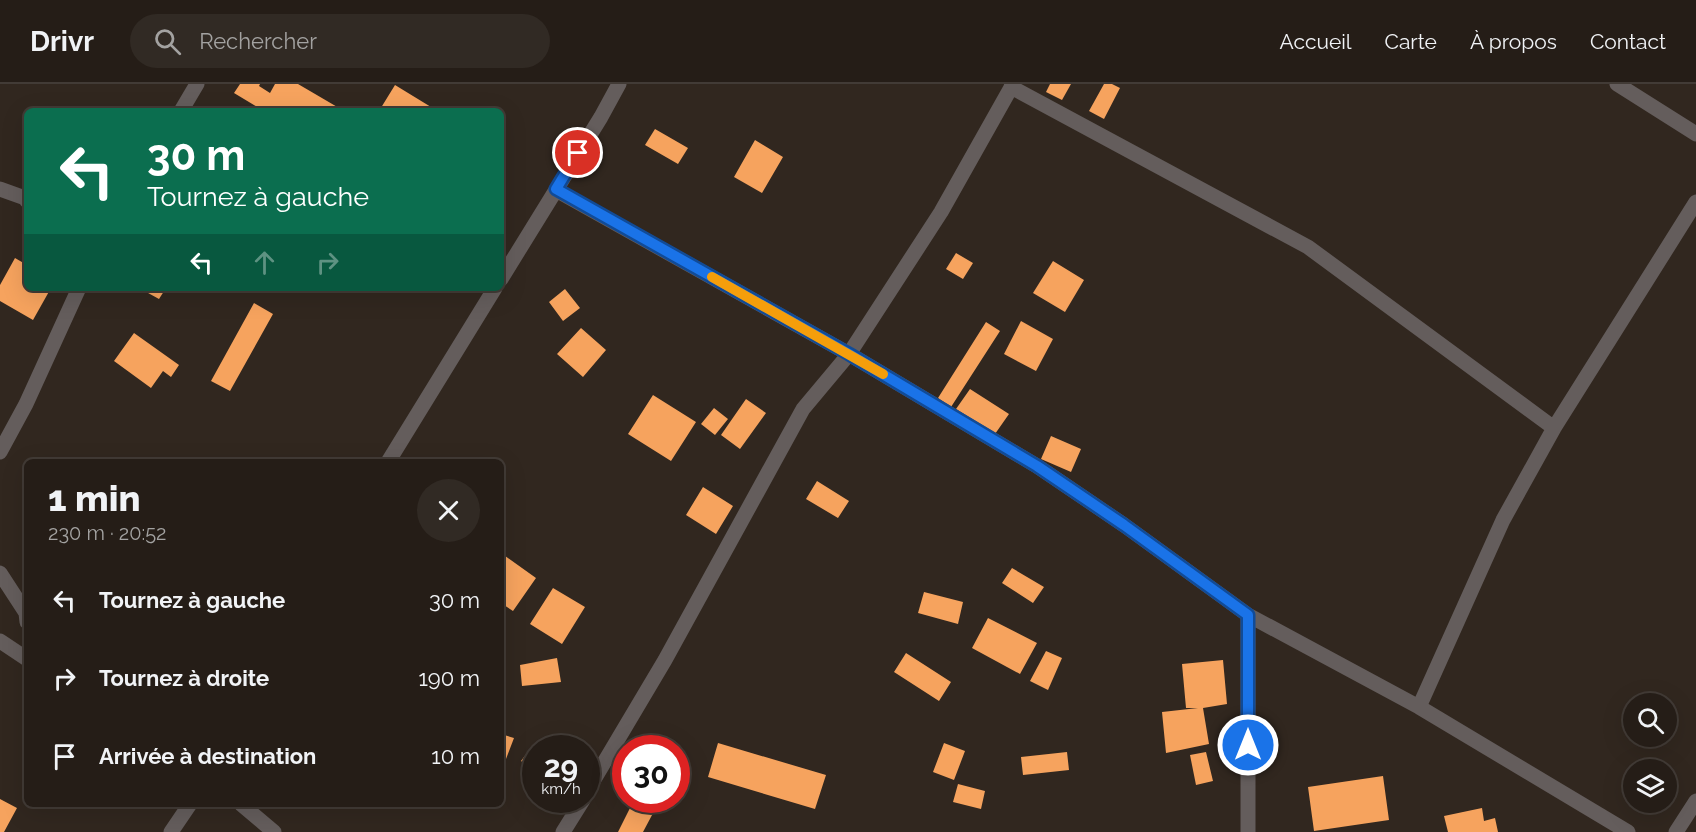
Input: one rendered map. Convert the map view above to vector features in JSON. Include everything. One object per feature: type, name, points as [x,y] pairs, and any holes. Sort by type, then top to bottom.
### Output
[{"type":"street","points":[[183,108],[197,84]]},
{"type":"street","points":[[504,274],[619,84]]},
{"type":"street","points":[[1617,84],[1696,134]]},
{"type":"street","points":[[600,769],[665,660],[803,409],[849,354],[941,212],[1012,86],[1308,247],[1554,428]]},
{"type":"street","points":[[0,189],[24,198]]},
{"type":"street","points":[[556,189],[849,354],[1037,466],[1248,615],[1419,707],[1628,832]]},
{"type":"street","points":[[1419,707],[1503,520],[1554,428],[1696,202]]},
{"type":"street","points":[[0,452],[26,404],[78,291]]},
{"type":"street","points":[[390,459],[493,291]]},
{"type":"street","points":[[0,573],[24,610]]},
{"type":"street","points":[[1248,615],[1248,832]]},
{"type":"street","points":[[0,641],[24,657]]},
{"type":"street","points":[[1676,832],[1696,801]]},
{"type":"street","points":[[171,832],[188,807]]},
{"type":"street","points":[[245,807],[274,832]]},
{"type":"street","points":[[563,832],[575,813]]},
{"type":"building","points":[[240,84],[260,84],[259,86],[270,93],[275,84],[298,84],[339,108],[259,108],[234,93]]},
{"type":"building","points":[[1050,84],[1071,84],[1062,100],[1046,92]]},
{"type":"building","points":[[1104,84],[1112,84],[1120,88],[1104,119],[1089,111]]},
{"type":"building","points":[[395,85],[431,107],[430,108],[381,108]]},
{"type":"building","points":[[655,129],[688,148],[678,164],[645,145]]},
{"type":"building","points":[[755,140],[783,157],[762,193],[734,177]]},
{"type":"building","points":[[956,253],[973,263],[963,279],[946,269]]},
{"type":"building","points":[[15,258],[24,263],[24,291],[49,291],[33,320],[0,301],[0,285]]},
{"type":"building","points":[[1053,261],[1084,280],[1065,312],[1033,293]]},
{"type":"building","points":[[565,289],[580,308],[563,321],[549,302]]},
{"type":"building","points":[[144,291],[164,291],[159,299]]},
{"type":"building","points":[[254,303],[273,314],[230,391],[211,381]]},
{"type":"building","points":[[1021,321],[1053,339],[1036,371],[1004,354]]},
{"type":"building","points":[[986,322],[1000,331],[951,407],[938,398]]},
{"type":"building","points":[[581,328],[606,350],[583,377],[557,354]]},
{"type":"building","points":[[134,333],[179,365],[171,377],[163,371],[151,388],[114,361]]},
{"type":"building","points":[[970,389],[1009,414],[995,434],[956,409]]},
{"type":"building","points":[[653,395],[696,422],[671,461],[628,434]]},
{"type":"building","points":[[746,399],[766,413],[740,449],[721,435]]},
{"type":"building","points":[[714,408],[728,419],[715,435],[701,424]]},
{"type":"building","points":[[1051,436],[1081,449],[1071,472],[1041,459]]},
{"type":"building","points":[[817,481],[849,501],[838,518],[806,499]]},
{"type":"building","points":[[703,487],[733,506],[716,534],[686,515]]},
{"type":"building","points":[[504,555],[536,578],[513,611],[504,605]]},
{"type":"building","points":[[1012,568],[1044,587],[1033,603],[1002,583]]},
{"type":"building","points":[[553,588],[585,607],[562,644],[530,624]]},
{"type":"building","points":[[924,592],[963,602],[958,624],[918,613]]},
{"type":"building","points":[[988,618],[1037,643],[1020,674],[972,648]]},
{"type":"building","points":[[1046,651],[1062,658],[1048,690],[1030,681]]},
{"type":"building","points":[[906,653],[951,682],[939,701],[894,672]]},
{"type":"building","points":[[557,658],[561,682],[522,686],[520,665]]},
{"type":"building","points":[[1223,660],[1227,704],[1203,708],[1209,744],[1166,753],[1162,712],[1198,708],[1186,708],[1182,664]]},
{"type":"building","points":[[504,735],[514,738],[506,759],[504,759]]},
{"type":"building","points":[[718,743],[826,775],[815,809],[708,777]]},
{"type":"building","points":[[944,743],[965,751],[954,780],[933,772]]},
{"type":"building","points":[[1067,752],[1069,770],[1023,775],[1021,757]]},
{"type":"building","points":[[1206,752],[1213,781],[1196,785],[1190,755]]},
{"type":"building","points":[[1383,776],[1389,820],[1314,831],[1308,787]]},
{"type":"building","points":[[958,784],[985,791],[981,809],[953,802]]},
{"type":"building","points":[[0,799],[17,808],[4,832],[0,832]]},
{"type":"building","points":[[1482,808],[1484,821],[1495,818],[1498,832],[1448,832],[1444,816]]},
{"type":"building","points":[[628,813],[653,813],[643,832],[618,832]]},
{"type":"slow traffic","points":[[712,277],[883,374]]},
{"type":"route","points":[[578,153],[556,189],[849,354],[1037,466],[1124,525],[1248,615],[1248,745]]}]
